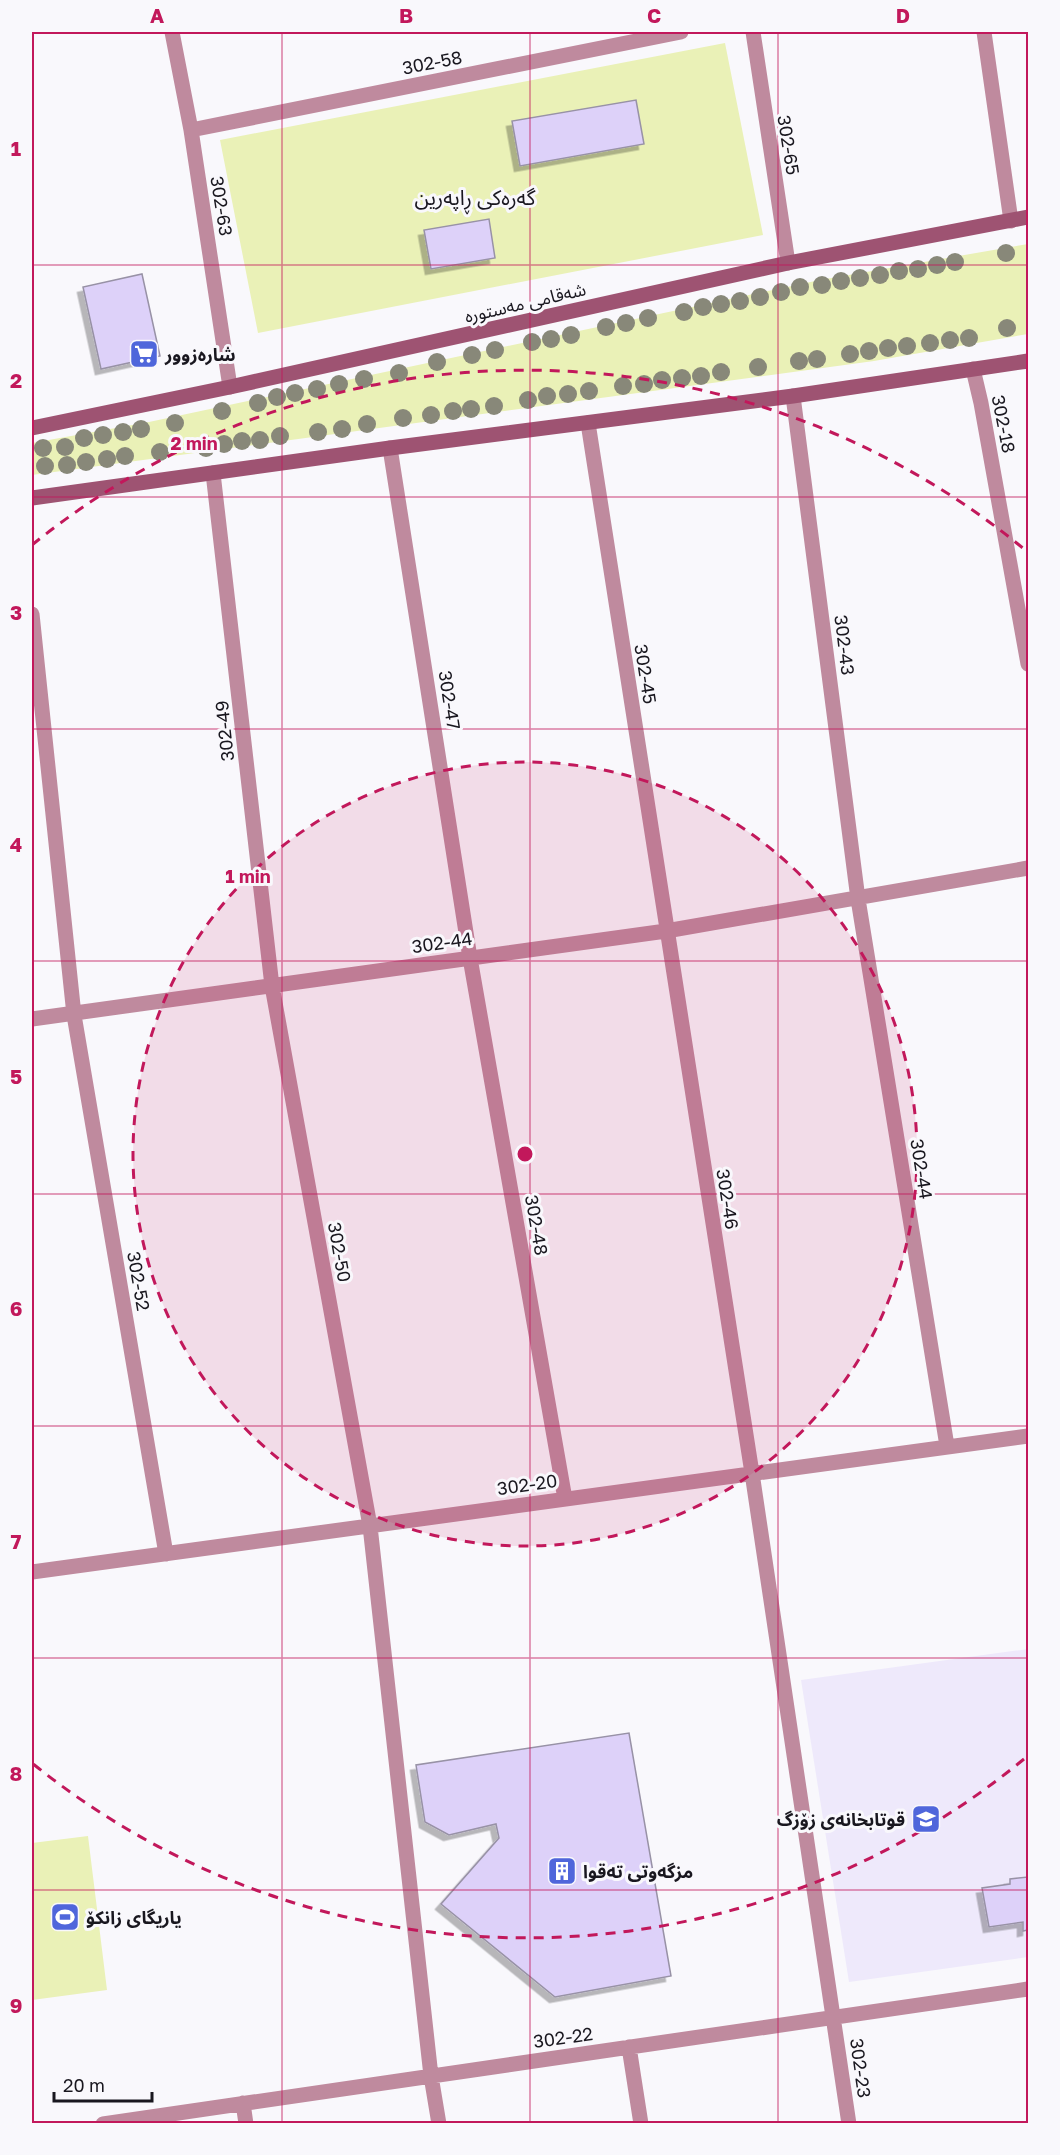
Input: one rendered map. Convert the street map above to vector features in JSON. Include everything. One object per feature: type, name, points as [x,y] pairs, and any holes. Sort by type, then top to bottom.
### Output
[{"type":"main road","name":"شەقامی مەستورە","points":[[32,428],[230,387],[788,263],[1029,217]]},
{"type":"main road","points":[[32,498],[390,448],[793,396],[1029,361]]},
{"type":"street","name":"302-63","points":[[172,32],[191,130],[230,387]]},
{"type":"street","name":"302-58","points":[[191,130],[681,32]]},
{"type":"street","name":"302-65","points":[[753,32],[788,263]]},
{"type":"street","points":[[984,32],[1011,220]]},
{"type":"street","name":"302-18","points":[[973,369],[1029,664]]},
{"type":"street","name":"302-43","points":[[793,396],[858,899]]},
{"type":"street","name":"302-45","points":[[588,423],[666,931]]},
{"type":"street","name":"302-47","points":[[390,448],[470,958]]},
{"type":"street","name":"302-49","points":[[213,473],[272,986]]},
{"type":"street","name":"302-52","points":[[32,614],[74,1015],[166,1554]]},
{"type":"street","name":"302-44","points":[[32,1019],[74,1015],[666,931],[1029,868]]},
{"type":"street","name":"302-44","points":[[858,899],[947,1446]]},
{"type":"street","name":"302-46","points":[[666,931],[752,1473],[834,2018]]},
{"type":"street","name":"302-48","points":[[470,958],[565,1499]]},
{"type":"street","name":"302-50","points":[[272,986],[370,1526],[431,2076],[439,2124]]},
{"type":"street","name":"302-20","points":[[32,1572],[1029,1436]]},
{"type":"street","name":"302-22","points":[[103,2124],[1029,1989]]},
{"type":"street","name":"302-23","points":[[834,2018],[849,2124]]},
{"type":"street","points":[[628,2048],[641,2124]]},
{"type":"street","points":[[243,2103],[246,2124]]},
{"type":"shaded area","name":"قوتابخانه‌ی زۆزگ","points":[[1028,1649],[1028,1957],[849,1982],[801,1680]]},
{"type":"green space","points":[[725,43],[763,235],[258,333],[220,140]]},
{"type":"green space","points":[[1028,244],[1028,334],[874,361],[32,475],[32,443],[149,422],[820,280]]},
{"type":"green space","name":"یاریگای زانکۆ","points":[[88,1836],[107,1990],[32,2000],[32,1843]]},
{"type":"building","points":[[636,100],[644,144],[520,166],[512,121]]},
{"type":"building","points":[[489,219],[495,258],[431,269],[424,230]]},
{"type":"building","points":[[142,274],[160,356],[101,369],[83,287]]},
{"type":"building","name":"مزگه‌وتی ته‌قوا","points":[[629,1733],[671,1976],[555,1997],[441,1904],[499,1838],[496,1824],[449,1835],[425,1822],[416,1765]]},
{"type":"building","points":[[1028,1877],[1028,1930],[1023,1931],[1023,1922],[989,1927],[982,1888],[1010,1884],[1010,1879]]},
{"type":"place","name":"شارەزوور","points":[[144,354]]},
{"type":"place","name":"قوتابخانه‌ی زۆزگ","points":[[926,1819]]},
{"type":"place","name":"مزگه‌وتی ته‌قوا","points":[[562,1871]]},
{"type":"place","name":"یاریگای زانکۆ","points":[[65,1917]]},
{"type":"district","name":"گەرەکی ڕاپەرین","points":[[475,197]]}]
